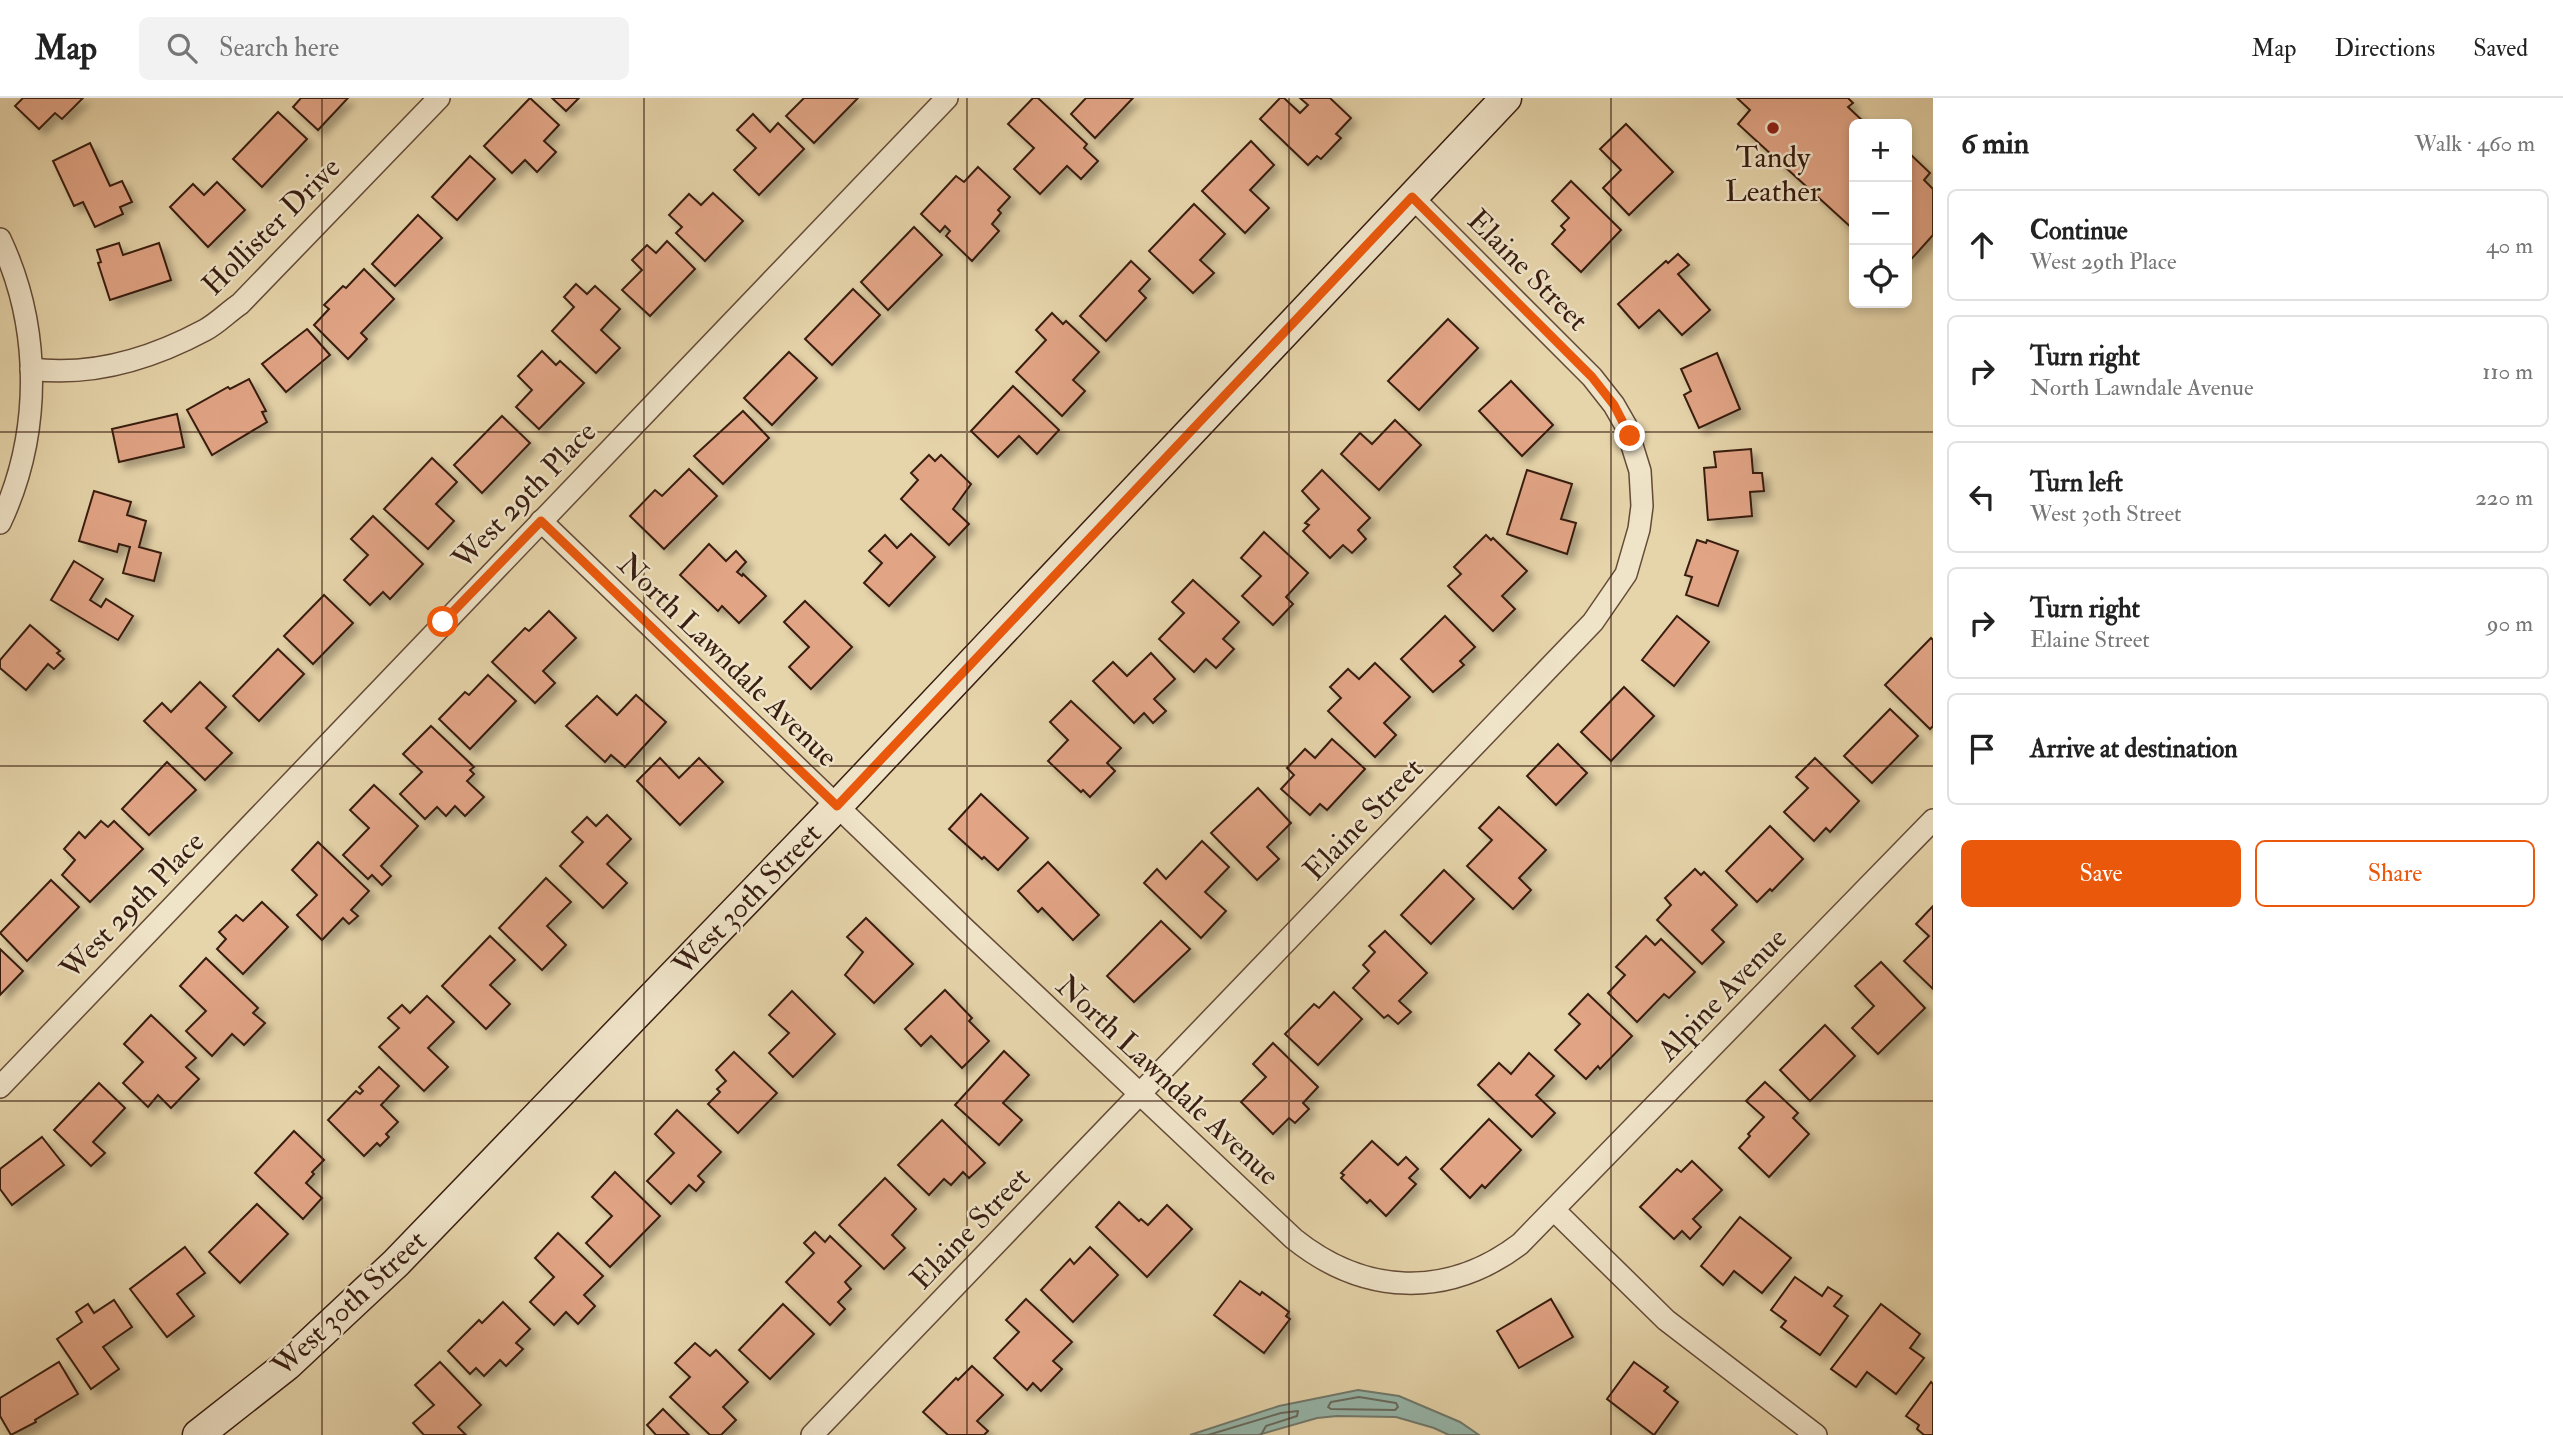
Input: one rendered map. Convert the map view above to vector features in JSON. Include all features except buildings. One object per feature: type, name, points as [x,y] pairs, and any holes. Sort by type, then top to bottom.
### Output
[{"type":"street","name":"Hollister Drive","points":[[32,369],[78,371],[112,366],[157,354],[206,330],[240,304],[439,98]]},
{"type":"street","name":"West 29th Place","points":[[0,1087],[947,98]]},
{"type":"street","name":"West 30th Street","points":[[198,1435],[286,1365],[355,1302],[837,806],[1506,98]]},
{"type":"street","name":"Elaine Street","points":[[812,1435],[1593,622],[1626,574],[1637,540],[1642,506],[1640,471],[1630,436],[1614,405],[1592,377],[1412,197]]},
{"type":"street","points":[[0,239],[19,289],[29,335],[32,369],[25,450],[0,523]]},
{"type":"street","name":"North Lawndale Avenue","points":[[541,521],[1294,1239],[1333,1264],[1365,1276],[1411,1284],[1447,1280],[1463,1275],[1510,1251],[1554,1210]]},
{"type":"street","name":"Alpine Avenue","points":[[1554,1210],[1933,820]]},
{"type":"street","points":[[1554,1210],[1674,1327],[1816,1435]]},
{"type":"water","points":[[1358,1390],[1399,1396],[1460,1422],[1479,1435],[1449,1435],[1396,1417],[1337,1416],[1317,1418],[1258,1435],[1190,1435],[1279,1406]]},
{"type":"place","name":"Tandy Leather","points":[[1773,128]]},
{"type":"route","points":[[443,622],[541,521],[837,806],[1412,197],[1592,377],[1607,394],[1630,436]]}]
